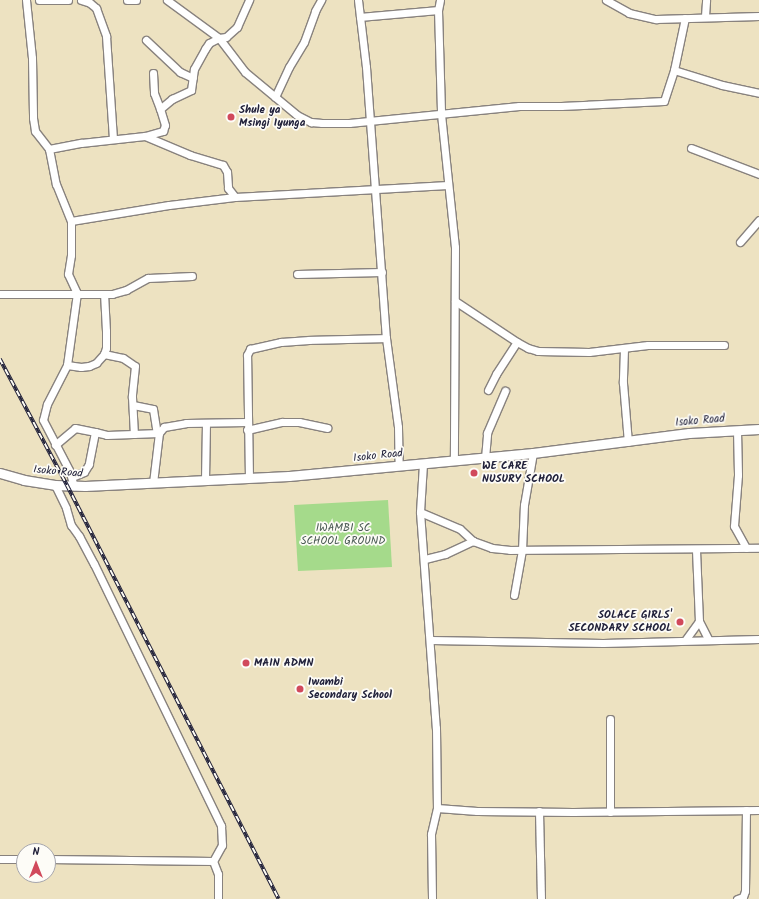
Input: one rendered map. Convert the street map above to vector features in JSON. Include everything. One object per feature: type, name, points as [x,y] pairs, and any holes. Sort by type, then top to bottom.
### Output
[{"type":"street","points":[[26,0],[32,58],[32,118],[35,131],[49,149],[56,184],[71,221],[71,255],[68,274],[77,293],[67,365],[44,414],[44,424],[73,482],[84,472],[89,464],[95,432]]},
{"type":"street","points":[[39,0],[68,0]]},
{"type":"street","points":[[81,0],[90,3],[96,8],[104,29],[111,86],[113,139]]},
{"type":"street","points":[[127,0],[136,0]]},
{"type":"street","points":[[167,0],[219,38],[245,72],[296,115],[311,122],[349,123],[519,106],[566,106],[664,100],[674,70],[685,18]]},
{"type":"street","points":[[160,109],[172,99],[192,90],[194,69],[205,49],[209,43],[219,38],[226,37],[237,27],[249,0]]},
{"type":"street","points":[[275,97],[289,67],[304,42],[312,16],[321,0]]},
{"type":"street","points":[[358,0],[366,67],[386,338],[398,427],[399,466]]},
{"type":"street","points":[[440,0],[438,10],[441,114],[454,241],[454,461]]},
{"type":"street","points":[[606,0],[629,13],[649,18],[759,16]]},
{"type":"street","points":[[705,16],[706,0]]},
{"type":"street","points":[[360,17],[438,10]]},
{"type":"street","points":[[146,40],[180,72],[193,78]]},
{"type":"street","points":[[674,70],[722,85],[759,93]]},
{"type":"street","points":[[49,149],[113,139],[145,136],[164,131],[165,125],[154,93],[153,73]]},
{"type":"street","points":[[145,136],[190,155],[223,165],[227,172],[228,188],[234,197]]},
{"type":"street","points":[[691,148],[759,174]]},
{"type":"street","points":[[71,221],[169,205],[234,197],[448,186]]},
{"type":"street","points":[[740,242],[759,220]]},
{"type":"street","points":[[297,274],[382,272]]},
{"type":"street","points":[[0,294],[104,294],[122,292],[148,278],[192,276]]},
{"type":"street","points":[[67,365],[81,367],[89,366],[96,363],[104,354],[106,342],[104,294]]},
{"type":"street","points":[[455,301],[528,348],[552,352],[589,352],[648,345],[724,345]]},
{"type":"street","points":[[249,478],[247,430],[247,355],[253,347],[281,342],[338,338],[386,338]]},
{"type":"street","points":[[488,390],[496,374],[517,342]]},
{"type":"street","points":[[624,348],[623,384],[628,442]]},
{"type":"street","points":[[104,354],[123,358],[135,366],[133,405],[134,434]]},
{"type":"street","points":[[485,458],[487,433],[505,392]]},
{"type":"street","points":[[133,405],[153,409],[158,433],[153,483]]},
{"type":"street","points":[[55,445],[75,428],[107,435],[158,433],[164,427],[171,425],[247,422]]},
{"type":"street","points":[[247,430],[282,422],[299,422],[327,428]]},
{"type":"street","points":[[205,480],[206,423]]},
{"type":"street","name":"Isoko Road","points":[[0,473],[24,480],[55,485],[73,482],[153,483],[288,476],[533,453],[684,434],[759,429]]},
{"type":"street","points":[[738,430],[738,476],[734,526],[746,548]]},
{"type":"street","points":[[514,595],[522,550],[524,505],[533,453]]},
{"type":"street","points":[[423,464],[420,512],[431,640],[436,728],[436,808],[431,828],[433,898]]},
{"type":"street","points":[[55,485],[66,508],[71,525],[79,536],[94,564],[221,826],[222,845],[213,861]]},
{"type":"street","points":[[420,512],[460,529],[473,541],[499,549],[696,550],[759,548]]},
{"type":"street","points":[[424,559],[445,554],[473,541]]},
{"type":"street","points":[[696,550],[699,622],[708,639]]},
{"type":"street","points":[[686,640],[699,622]]},
{"type":"street","points":[[431,640],[603,643],[759,638]]},
{"type":"street","points":[[610,719],[610,812]]},
{"type":"street","points":[[436,808],[477,811],[610,812],[759,810]]},
{"type":"street","points":[[737,899],[743,897],[745,891],[746,810]]},
{"type":"street","points":[[539,811],[541,899]]},
{"type":"street","points":[[1,858],[16,859]]},
{"type":"street","points":[[56,859],[213,861]]},
{"type":"street","points":[[213,861],[218,874],[218,899]]},
{"type":"green space","name":"IWAMBI SC SCHOOL GROUND","points":[[388,500],[392,567],[298,571],[294,505]]},
{"type":"railway","points":[[0,359],[67,485],[279,899]]},
{"type":"place","name":"Shule ya Msingi Iyunga","points":[[231,117]]},
{"type":"place","name":"WE CARE NUSURY SCHOOL","points":[[474,473]]},
{"type":"place","name":"SOLACE GIRLS' SECONDARY SCHOOL","points":[[680,622]]},
{"type":"place","name":"MAIN ADMN","points":[[246,663]]},
{"type":"place","name":"Iwambi Secondary School","points":[[300,689]]}]
